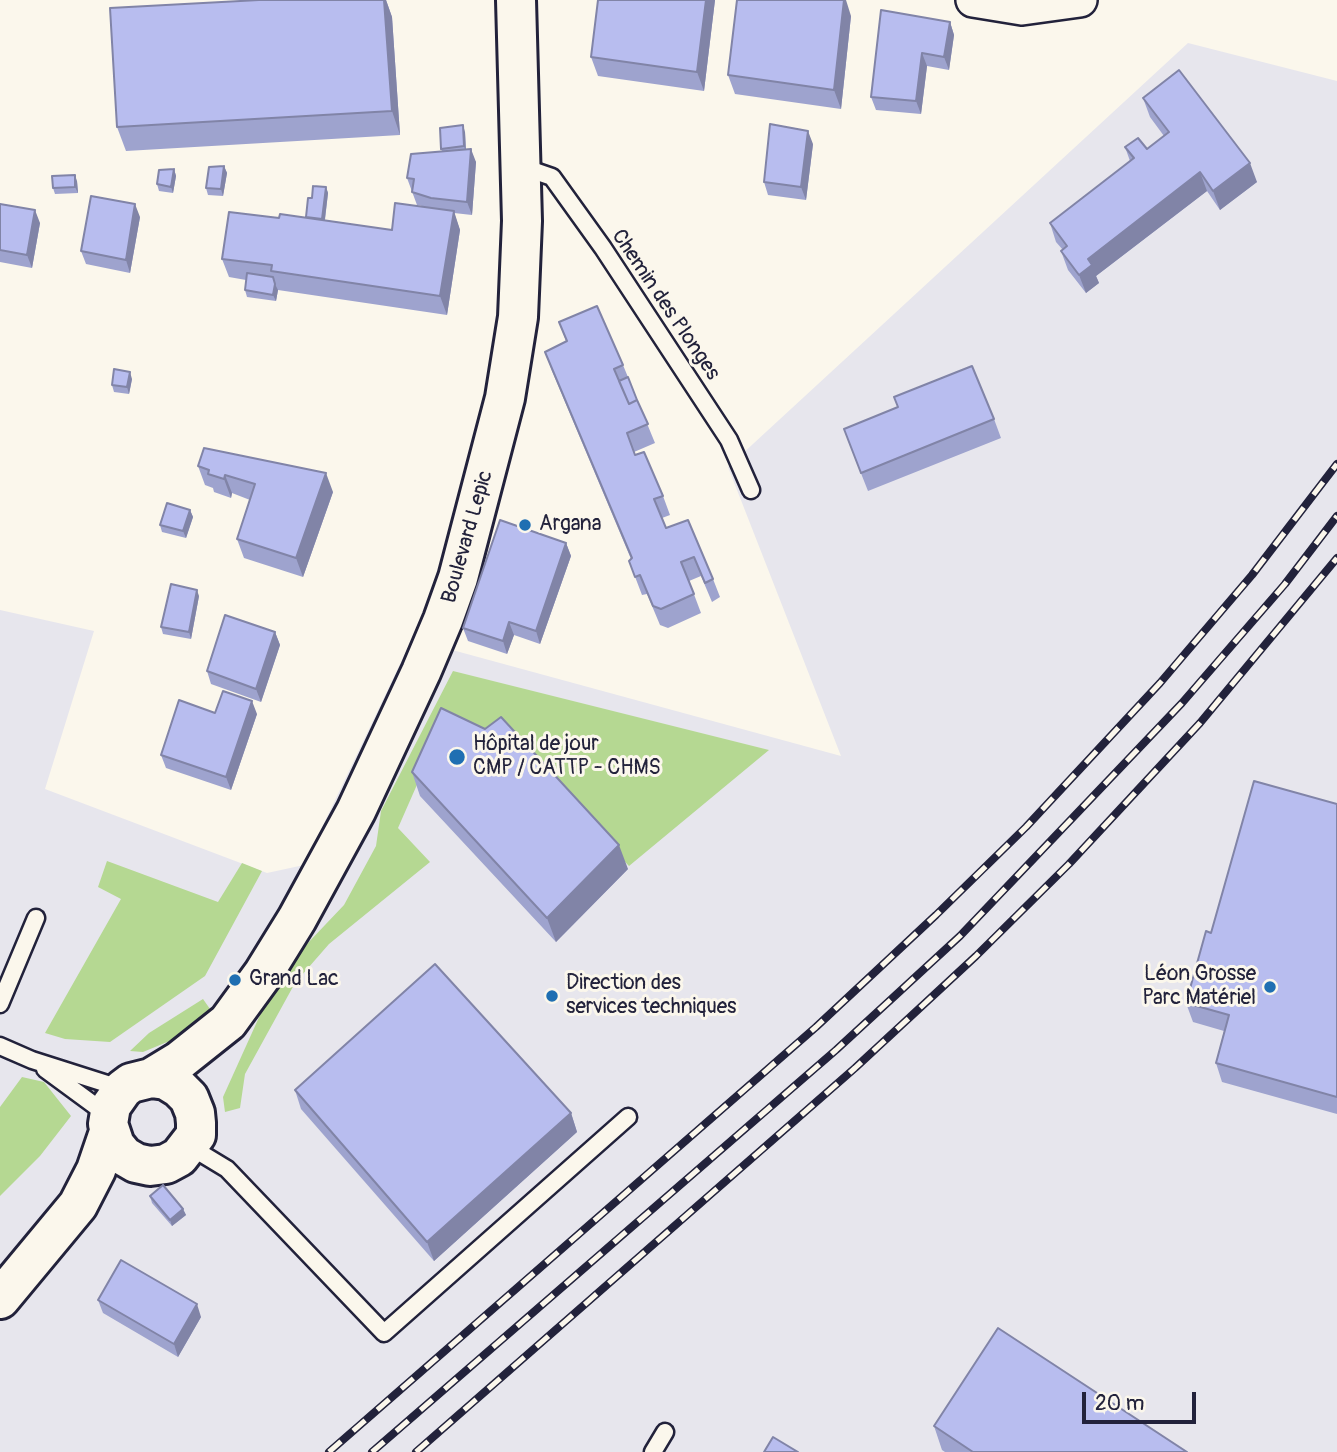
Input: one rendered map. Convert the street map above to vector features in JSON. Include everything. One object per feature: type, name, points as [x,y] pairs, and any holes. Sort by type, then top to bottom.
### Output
[{"type":"main road","name":"Boulevard Lepic","points":[[123,1104],[228,1022],[263,974],[297,919],[356,811],[416,683],[454,589],[491,456],[514,349],[522,221],[516,0]]},
{"type":"main road","name":"Boulevard Lepic","points":[[192,1129],[228,1022]]},
{"type":"main road","points":[[0,1299],[78,1205],[96,1170],[123,1104],[166,1080],[189,1098],[192,1129],[179,1157],[166,1164],[150,1166],[136,1163],[124,1156],[115,1145],[123,1104]]},
{"type":"main road","points":[[78,1205],[127,1183],[150,1166]]},
{"type":"street","points":[[973,0],[1022,8],[1080,0]]},
{"type":"lane","name":"Chemin des Plonges","points":[[520,166],[552,177],[596,238],[729,440],[751,490]]},
{"type":"lane","points":[[0,1004],[36,918]]},
{"type":"lane","points":[[1,1049],[32,1060],[123,1104]]},
{"type":"lane","points":[[32,1060],[123,1104]]},
{"type":"lane","points":[[192,1129],[384,1333],[628,1117]]},
{"type":"lane","points":[[653,1452],[665,1432]]},
{"type":"shaded area","points":[[1188,43],[1337,81],[1337,1452],[0,1452],[0,610],[94,631],[45,789],[267,873],[304,865],[412,639],[841,756],[728,467]]},
{"type":"green space","points":[[453,671],[769,750],[629,866],[508,740],[441,730],[398,828],[430,862],[329,944],[295,983],[245,1074],[240,1108],[225,1112],[223,1097],[265,1004],[306,945],[344,905],[376,846],[381,811]]},
{"type":"green space","points":[[107,861],[218,902],[242,863],[262,871],[205,976],[110,1042],[65,1039],[45,1033],[121,899],[98,887]]},
{"type":"green space","points":[[203,999],[210,1009],[172,1040],[143,1052],[130,1051],[149,1033]]},
{"type":"green space","points":[[22,1077],[44,1082],[71,1116],[40,1156],[0,1196],[0,1107]]},
{"type":"building","points":[[259,0],[384,0],[392,111],[117,127],[110,8]]},
{"type":"building","points":[[598,0],[706,0],[697,72],[591,57]]},
{"type":"building","points":[[737,0],[844,0],[834,90],[728,75]]},
{"type":"building","points":[[881,10],[950,22],[944,57],[922,53],[916,101],[871,97]]},
{"type":"building","points":[[1179,70],[1250,163],[1213,191],[1200,172],[1088,259],[1092,265],[1079,275],[1061,251],[1067,246],[1050,223],[1134,158],[1125,147],[1138,138],[1147,149],[1169,132],[1143,98]]},
{"type":"building","points":[[770,124],[808,131],[801,187],[764,182]]},
{"type":"building","points":[[463,125],[464,146],[441,149],[440,128]]},
{"type":"building","points":[[471,149],[467,202],[431,198],[412,192],[414,179],[407,178],[411,154]]},
{"type":"building","points":[[224,166],[221,189],[206,188],[209,167]]},
{"type":"building","points":[[174,169],[171,187],[157,184],[159,170]]},
{"type":"building","points":[[75,175],[75,187],[53,188],[52,176]]},
{"type":"building","points":[[313,186],[326,187],[322,219],[306,217],[308,198],[312,198]]},
{"type":"building","points":[[91,196],[135,204],[126,260],[81,251]]},
{"type":"building","points":[[395,203],[454,211],[440,296],[271,271],[272,265],[222,259],[229,212],[279,218],[280,214],[392,230]]},
{"type":"building","points":[[0,204],[35,210],[27,255],[0,250]]},
{"type":"building","points":[[247,273],[273,277],[273,295],[245,290]]},
{"type":"building","points":[[597,306],[623,365],[614,369],[629,404],[637,400],[648,424],[627,433],[635,455],[644,452],[663,496],[654,499],[666,528],[688,520],[713,579],[705,583],[694,557],[681,562],[694,594],[661,609],[653,606],[640,575],[635,577],[629,561],[632,558],[545,352],[567,341],[559,322]]},
{"type":"building","points":[[972,366],[994,419],[861,473],[844,429],[898,407],[894,397]]},
{"type":"building","points":[[114,369],[130,372],[127,387],[112,385]]},
{"type":"building","points":[[628,377],[637,400],[629,404],[619,381]]},
{"type":"building","points":[[204,448],[326,473],[296,558],[237,539],[255,484],[225,475],[224,479],[208,474],[209,470],[198,466]]},
{"type":"building","points":[[167,503],[190,510],[183,531],[160,525]]},
{"type":"building","points":[[500,520],[566,543],[536,631],[509,622],[503,641],[463,628]]},
{"type":"building","points":[[171,584],[197,590],[189,632],[161,627]]},
{"type":"building","points":[[225,615],[275,632],[256,689],[207,671]]},
{"type":"building","points":[[223,691],[252,701],[226,777],[161,755],[179,700],[215,713]]},
{"type":"building","points":[[441,708],[485,729],[501,717],[619,845],[547,918],[412,772]]},
{"type":"building","name":"Léon Grosse Parc Matériel","points":[[1254,781],[1337,804],[1337,1097],[1216,1063],[1229,1015],[1186,1003],[1206,931],[1211,933]]},
{"type":"building","points":[[435,964],[571,1113],[427,1242],[295,1090]]},
{"type":"building","points":[[163,1185],[183,1209],[170,1220],[150,1196]]},
{"type":"building","points":[[121,1260],[197,1304],[174,1344],[98,1300]]},
{"type":"building","points":[[998,1328],[1187,1452],[973,1452],[934,1426]]},
{"type":"building","points":[[773,1437],[798,1452],[764,1452]]},
{"type":"railway","points":[[329,1452],[816,1027],[1026,827],[1160,683],[1252,575],[1337,464]]},
{"type":"railway","points":[[372,1452],[836,1050],[960,936],[1182,703],[1285,584],[1337,516]]},
{"type":"railway","points":[[416,1452],[855,1068],[976,956],[1069,864],[1200,723],[1337,558]]},
{"type":"place","name":"Argana","points":[[525,525]]},
{"type":"place","name":"Hôpital de jour CMP / CATTP - CHMS","points":[[457,757]]},
{"type":"place","name":"Grand Lac","points":[[235,980]]},
{"type":"place","name":"Léon Grosse Parc Matériel","points":[[1270,987]]},
{"type":"place","name":"Direction des services techniques","points":[[552,996]]}]
